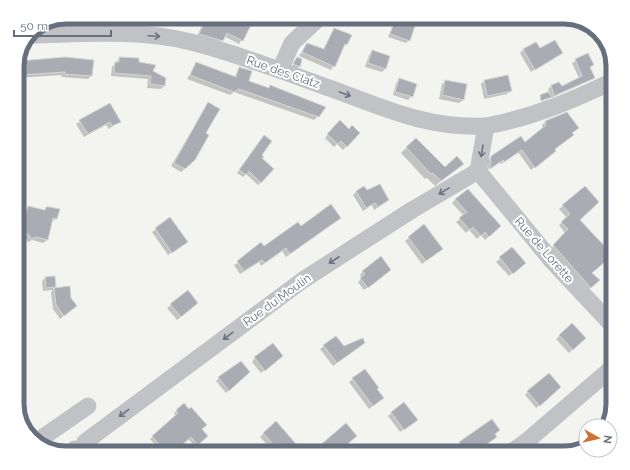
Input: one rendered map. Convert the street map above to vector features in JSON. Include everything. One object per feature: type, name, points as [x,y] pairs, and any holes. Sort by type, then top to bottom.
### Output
[{"type":"street","points":[[280,70],[292,43],[312,24]]},
{"type":"street","name":"Rue des Clatz","points":[[37,35],[110,34],[166,37],[190,42],[280,70],[423,122],[465,127],[486,126],[535,115],[567,103],[606,84]]},
{"type":"street","points":[[478,172],[486,126]]},
{"type":"street","name":"Rue de Lorette","points":[[478,172],[552,261],[606,319]]},
{"type":"street","name":"Rue du Moulin","points":[[79,446],[303,280],[412,210],[478,172]]},
{"type":"street","points":[[520,446],[606,373]]},
{"type":"street","points":[[42,438],[88,406]]},
{"type":"shaded area","points":[[103,443],[105,446],[98,446]]},
{"type":"building","points":[[204,24],[222,26],[223,24],[233,24],[239,26],[240,24],[252,24],[243,41],[227,33],[223,41],[199,34]]},
{"type":"building","points":[[393,24],[409,24],[415,26],[410,41],[390,34]]},
{"type":"building","points":[[334,28],[352,35],[347,45],[345,44],[335,67],[302,52],[307,43],[324,49]]},
{"type":"building","points":[[555,40],[563,53],[535,70],[523,49],[536,42],[540,48]]},
{"type":"building","points":[[372,50],[390,56],[386,69],[368,63]]},
{"type":"building","points":[[588,53],[594,65],[590,67],[595,78],[554,96],[551,85],[559,82],[562,86],[582,76],[575,59]]},
{"type":"building","points":[[65,57],[94,60],[92,76],[64,74],[65,72],[24,75],[24,61]]},
{"type":"building","points":[[119,57],[139,58],[139,62],[156,65],[153,71],[166,78],[165,86],[150,84],[151,76],[114,73],[115,62],[119,62]]},
{"type":"building","points":[[297,57],[302,59],[300,67],[293,64]]},
{"type":"building","points":[[196,62],[236,77],[239,67],[252,71],[249,81],[269,88],[270,85],[326,107],[319,117],[239,89],[234,92],[190,75]]},
{"type":"building","points":[[508,75],[512,91],[487,96],[484,80]]},
{"type":"building","points":[[399,78],[417,84],[413,97],[395,92]]},
{"type":"building","points":[[445,80],[467,84],[464,100],[442,95]]},
{"type":"building","points":[[548,92],[552,97],[541,101],[540,95]]},
{"type":"building","points":[[208,102],[220,109],[206,133],[209,135],[195,160],[185,169],[174,163]]},
{"type":"building","points":[[110,103],[121,122],[112,126],[110,122],[88,134],[79,120]]},
{"type":"building","points":[[567,112],[579,128],[572,133],[574,135],[555,149],[556,151],[535,168],[522,150],[490,169],[491,156],[521,136],[525,142],[546,125],[545,121]]},
{"type":"building","points":[[340,120],[349,129],[352,125],[360,133],[347,147],[341,141],[338,144],[327,134]]},
{"type":"building","points":[[264,135],[272,141],[262,155],[264,157],[262,158],[274,169],[261,183],[249,171],[247,175],[239,170]]},
{"type":"building","points":[[416,138],[445,167],[457,156],[464,164],[441,181],[433,173],[431,174],[406,147]]},
{"type":"building","points":[[380,184],[389,200],[378,207],[375,203],[366,208],[356,191],[364,186],[367,190]]},
{"type":"building","points":[[585,186],[599,202],[580,220],[606,248],[606,261],[592,273],[600,280],[591,288],[553,245],[568,229],[561,222],[570,214],[562,205]]},
{"type":"building","points":[[468,189],[501,226],[489,237],[485,232],[481,236],[473,227],[470,230],[459,218],[467,212],[455,199]]},
{"type":"building","points":[[331,204],[341,218],[290,254],[286,248],[265,263],[262,260],[244,271],[237,261],[261,242],[264,246],[298,222],[301,226]]},
{"type":"building","points":[[28,206],[45,210],[46,207],[60,209],[57,219],[53,218],[48,240],[36,237],[31,239],[29,235],[24,233],[24,221]]},
{"type":"building","points":[[170,217],[188,242],[172,253],[155,228]]},
{"type":"building","points":[[424,224],[443,249],[426,261],[408,237]]},
{"type":"building","points":[[512,247],[526,263],[513,274],[499,257]]},
{"type":"building","points":[[381,256],[391,270],[368,288],[360,278],[365,274],[362,271]]},
{"type":"building","points":[[55,276],[56,287],[46,288],[45,277]]},
{"type":"building","points":[[70,286],[71,298],[77,306],[64,316],[56,305],[54,288]]},
{"type":"building","points":[[188,290],[198,303],[181,317],[170,304]]},
{"type":"building","points":[[572,323],[586,338],[573,350],[559,335]]},
{"type":"building","points":[[336,336],[344,346],[363,338],[365,343],[337,363],[323,345]]},
{"type":"building","points":[[273,343],[283,356],[265,371],[254,357]]},
{"type":"building","points":[[241,361],[250,372],[229,391],[218,377]]},
{"type":"building","points":[[365,369],[379,388],[377,389],[384,398],[373,406],[352,378]]},
{"type":"building","points":[[549,373],[561,387],[540,406],[527,391]]},
{"type":"building","points":[[404,402],[418,420],[404,430],[391,412]]},
{"type":"building","points":[[184,403],[189,409],[191,407],[207,425],[202,429],[208,436],[198,445],[191,437],[181,446],[158,446],[158,443],[152,436],[178,413],[176,410]]},
{"type":"building","points":[[492,419],[500,430],[495,434],[497,437],[484,446],[462,446],[459,442]]},
{"type":"building","points":[[276,421],[298,446],[275,446],[263,433]]},
{"type":"building","points":[[346,423],[357,436],[345,446],[319,446]]}]
